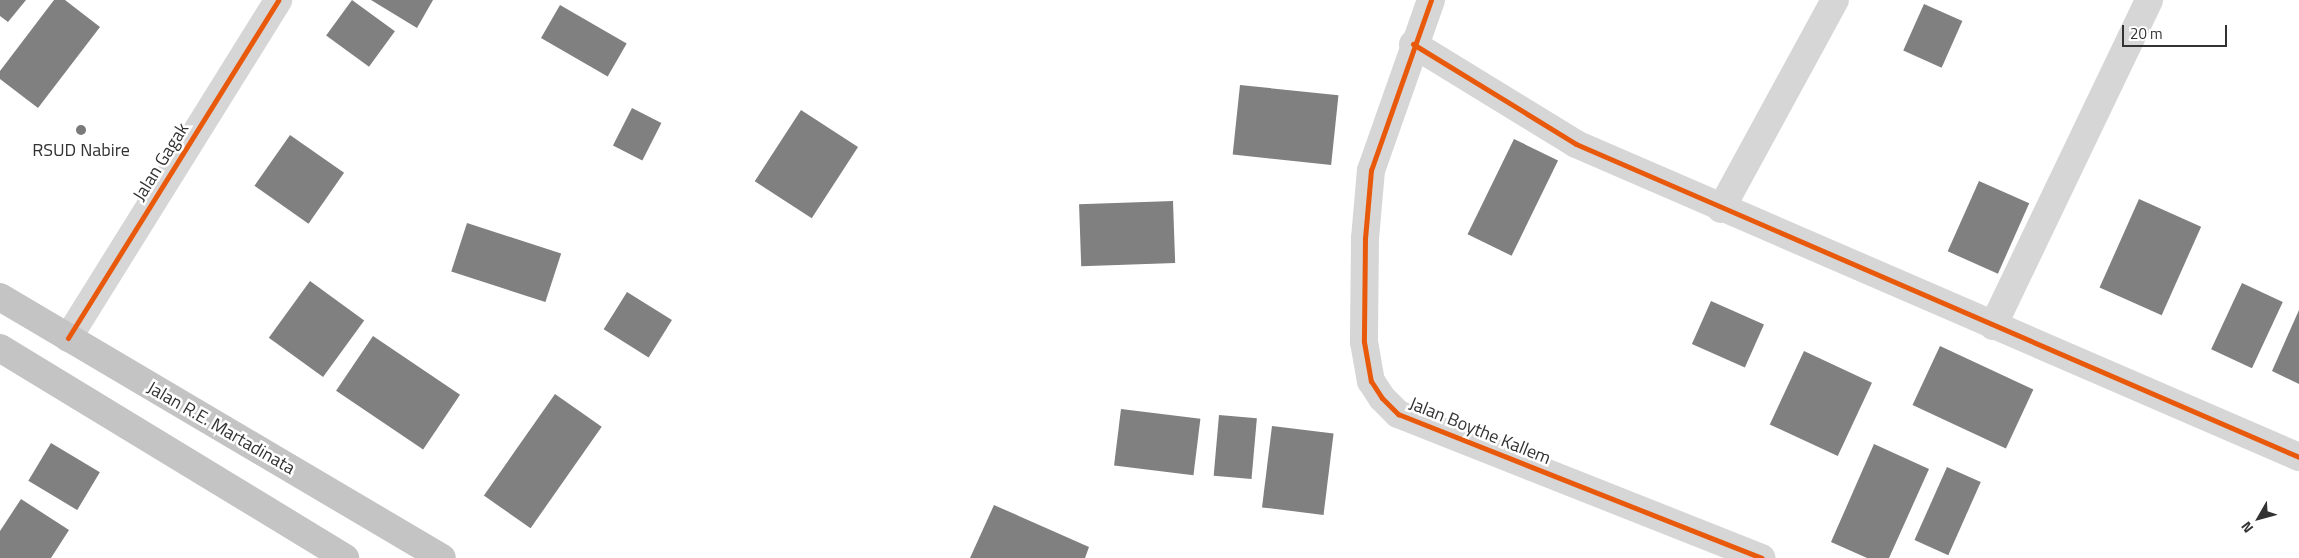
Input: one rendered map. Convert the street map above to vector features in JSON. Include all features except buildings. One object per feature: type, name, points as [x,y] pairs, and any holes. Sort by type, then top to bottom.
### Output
[{"type":"highway","name":"Jalan R.E. Martadinata","points":[[0,297],[442,558]]},
{"type":"highway","points":[[0,348],[345,558]]},
{"type":"street","name":"Jalan Gagak","points":[[68,338],[278,0]]},
{"type":"street","name":"Jalan Boythe Kallem","points":[[1431,0],[1413,44],[1370,180],[1365,238],[1364,342],[1367,369],[1382,398],[1398,414],[1762,558]]},
{"type":"street","points":[[1721,209],[1835,0]]},
{"type":"street","points":[[1993,326],[2149,0]]},
{"type":"street","points":[[1413,44],[1576,144],[1721,209],[2299,457]]},
{"type":"cycle path","points":[[68,338],[278,0]]},
{"type":"cycle path","points":[[1431,0],[1371,170],[1365,238],[1364,342],[1371,381],[1382,398],[1398,414],[1762,558]]},
{"type":"cycle path","points":[[1413,44],[1576,144],[2299,457]]},
{"type":"place","name":"RSUD Nabire","points":[[81,130]]}]
